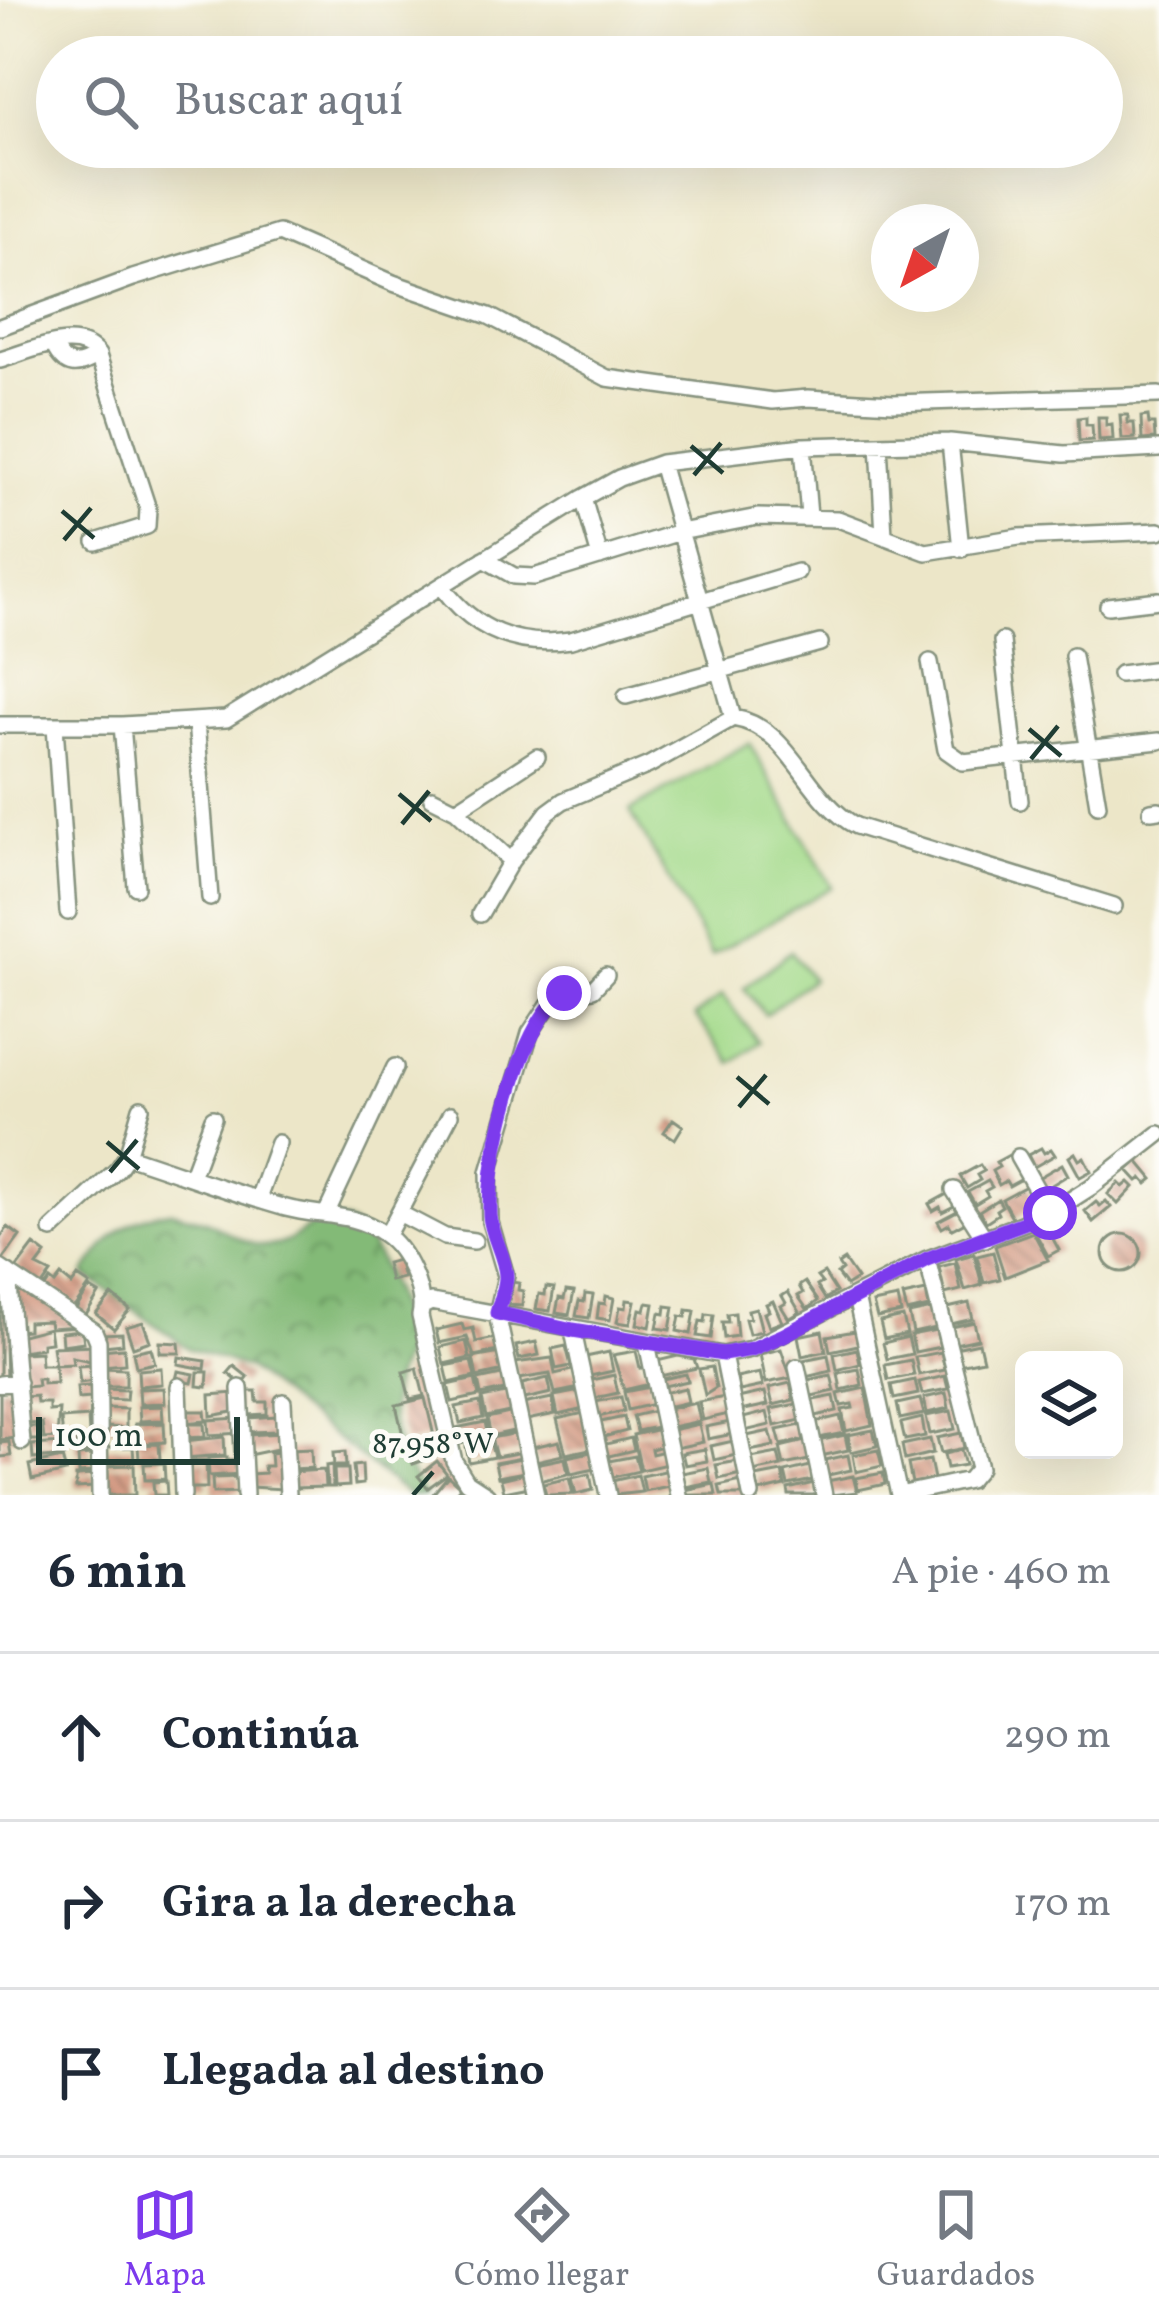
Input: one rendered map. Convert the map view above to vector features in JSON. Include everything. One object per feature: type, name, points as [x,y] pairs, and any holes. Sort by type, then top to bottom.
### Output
[{"type":"street","points":[[0,327],[133,278],[279,233],[393,283],[489,316],[607,379],[773,401],[893,403],[1159,394]]},
{"type":"street","points":[[0,360],[82,341],[98,355],[148,509],[147,526],[139,532],[96,542]]},
{"type":"street","points":[[950,442],[961,549]]},
{"type":"street","points":[[0,725],[122,725],[233,716],[583,498],[661,463],[803,446],[950,442],[1064,454],[1159,449]]},
{"type":"street","points":[[879,444],[884,535]]},
{"type":"street","points":[[803,446],[809,516]]},
{"type":"street","points":[[661,463],[733,718]]},
{"type":"street","points":[[583,498],[600,556]]},
{"type":"street","points":[[484,559],[514,576],[534,577],[680,532],[758,517],[838,519],[926,552],[1019,537],[1159,531]]},
{"type":"street","points":[[442,587],[457,606],[486,628],[516,642],[543,644],[571,640],[797,572]]},
{"type":"street","points":[[1108,606],[1159,600]]},
{"type":"street","points":[[1002,641],[1020,801]]},
{"type":"street","points":[[626,696],[820,643]]},
{"type":"street","points":[[1073,656],[1098,805]]},
{"type":"street","points":[[930,662],[946,750],[963,762],[1159,741]]},
{"type":"street","points":[[1120,674],[1159,669]]},
{"type":"street","points":[[480,914],[539,820],[563,801],[649,765],[733,718],[771,735],[795,760],[818,798],[833,814],[856,826],[1114,906]]},
{"type":"street","points":[[196,721],[211,898]]},
{"type":"street","points":[[122,725],[136,886]]},
{"type":"street","points":[[56,726],[68,912]]},
{"type":"street","points":[[456,810],[538,758]]},
{"type":"street","points":[[432,798],[456,810],[511,861]]},
{"type":"street","points":[[536,1495],[497,1313],[506,1276],[490,1222],[489,1172],[530,1033],[550,1003],[564,993],[593,989],[606,975]]},
{"type":"street","points":[[327,1212],[395,1067]]},
{"type":"street","points":[[52,1230],[118,1169],[127,1156],[141,1108]]},
{"type":"street","points":[[387,1235],[450,1115]]},
{"type":"street","points":[[191,1177],[213,1118]]},
{"type":"street","points":[[423,1306],[431,1302],[723,1354],[768,1342],[927,1259],[1050,1213],[1159,1134]]},
{"type":"street","points":[[258,1199],[278,1143]]},
{"type":"street","points":[[127,1156],[292,1210],[356,1220],[387,1235],[410,1268],[423,1306],[420,1316],[454,1461],[467,1482],[487,1495]]},
{"type":"street","points":[[1018,1156],[1050,1213]]},
{"type":"street","points":[[954,1190],[985,1239]]},
{"type":"street","points":[[399,1213],[445,1237],[474,1241]]},
{"type":"street","points":[[856,1297],[899,1495],[969,1480],[979,1468],[927,1259]]},
{"type":"street","points":[[4,1270],[22,1442]]},
{"type":"street","points":[[4,1270],[85,1323],[98,1341],[100,1495]]},
{"type":"street","points":[[573,1330],[608,1495]]},
{"type":"street","points":[[647,1342],[680,1495]]},
{"type":"street","points":[[723,1354],[752,1495]]},
{"type":"street","points":[[797,1367],[824,1495]]},
{"type":"street","points":[[0,1384],[18,1382]]},
{"type":"street","points":[[179,1386],[183,1495]]},
{"type":"street","points":[[240,1388],[244,1495]]},
{"type":"street","points":[[283,1402],[288,1495]]},
{"type":"green space","points":[[749,743],[832,887],[712,955],[630,811]]},
{"type":"green space","points":[[791,951],[812,979],[765,1015],[744,988]]},
{"type":"green space","points":[[722,995],[759,1042],[731,1063],[695,1016]]},
{"type":"green space","points":[[171,1211],[261,1246],[285,1242],[329,1220],[346,1222],[360,1232],[383,1267],[409,1346],[393,1385],[392,1422],[404,1458],[425,1495],[408,1495],[247,1368],[189,1349],[84,1274],[101,1250],[131,1223]]},
{"type":"building","points":[[1120,415],[1128,415],[1128,423],[1134,423],[1135,438],[1122,439]]},
{"type":"building","points":[[1148,416],[1155,439],[1142,440],[1141,417]]},
{"type":"building","points":[[1086,417],[1093,440],[1079,441],[1078,418]]},
{"type":"building","points":[[1098,417],[1112,424],[1113,439],[1099,440]]},
{"type":"building","points":[[673,1119],[683,1126],[675,1139],[664,1132]]},
{"type":"building","points":[[1041,1148],[1055,1155],[1034,1167],[1028,1155]]},
{"type":"building","points":[[1075,1153],[1079,1160],[1084,1157],[1091,1171],[1080,1177],[1069,1157]]},
{"type":"building","points":[[1009,1155],[1022,1179],[999,1185],[992,1171],[999,1167],[996,1162]]},
{"type":"building","points":[[1138,1161],[1153,1179],[1147,1184],[1128,1170]]},
{"type":"building","points":[[1062,1164],[1068,1175],[1045,1189],[1038,1178]]},
{"type":"building","points":[[980,1165],[984,1171],[977,1175],[980,1180],[967,1188],[960,1176]]},
{"type":"building","points":[[988,1181],[992,1187],[985,1191],[988,1196],[975,1204],[968,1192]]},
{"type":"building","points":[[1129,1182],[1134,1187],[1118,1204],[1108,1194],[1119,1183],[1123,1187]]},
{"type":"building","points":[[1028,1185],[1038,1205],[1013,1219],[1002,1199]]},
{"type":"building","points":[[949,1193],[956,1205],[933,1211],[929,1204]]},
{"type":"building","points":[[998,1199],[1002,1206],[998,1214],[986,1222],[979,1211]]},
{"type":"building","points":[[1106,1201],[1111,1207],[1093,1222],[1085,1211]]},
{"type":"building","points":[[959,1210],[965,1222],[942,1228],[938,1221]]},
{"type":"building","points":[[8,1227],[20,1236],[0,1264],[0,1238]]},
{"type":"building","points":[[1047,1228],[1059,1250],[1048,1256],[1036,1234]]},
{"type":"building","points":[[1033,1232],[1048,1260],[1005,1277],[995,1246]]},
{"type":"building","points":[[1122,1234],[1135,1240],[1141,1253],[1135,1266],[1122,1272],[1109,1266],[1103,1253],[1109,1240]]},
{"type":"building","points":[[34,1245],[46,1254],[37,1266],[51,1273],[43,1284],[50,1280],[55,1284],[61,1276],[72,1285],[78,1277],[90,1285],[70,1313],[13,1273]]},
{"type":"building","points":[[993,1252],[1000,1279],[984,1283],[977,1256]]},
{"type":"building","points":[[974,1254],[982,1285],[965,1290],[956,1259]]},
{"type":"building","points":[[398,1260],[403,1278],[390,1281],[386,1263]]},
{"type":"building","points":[[844,1260],[857,1279],[846,1286],[837,1274]]},
{"type":"building","points":[[955,1263],[961,1290],[945,1294],[939,1267]]},
{"type":"building","points":[[824,1273],[836,1292],[825,1299],[817,1286],[822,1283],[817,1277]]},
{"type":"building","points":[[511,1282],[519,1283],[518,1290],[523,1291],[522,1306],[508,1305]]},
{"type":"building","points":[[805,1282],[818,1301],[807,1309],[798,1296]]},
{"type":"building","points":[[19,1284],[79,1326],[50,1328],[49,1321],[28,1322],[28,1330],[17,1331],[13,1288]]},
{"type":"building","points":[[546,1287],[554,1288],[550,1311],[536,1309]]},
{"type":"building","points":[[89,1288],[99,1294],[83,1320],[73,1314]]},
{"type":"building","points":[[566,1291],[574,1292],[569,1315],[556,1313]]},
{"type":"building","points":[[926,1291],[929,1307],[907,1312],[903,1296]]},
{"type":"building","points":[[788,1292],[800,1312],[789,1319],[781,1306]]},
{"type":"building","points":[[585,1294],[593,1295],[589,1318],[576,1316]]},
{"type":"building","points":[[112,1295],[130,1310],[114,1329],[96,1314]]},
{"type":"building","points":[[606,1296],[614,1298],[610,1320],[597,1318],[599,1303],[605,1304]]},
{"type":"building","points":[[898,1298],[901,1313],[877,1318],[873,1303]]},
{"type":"building","points":[[627,1300],[635,1301],[630,1324],[617,1322]]},
{"type":"building","points":[[773,1301],[782,1322],[769,1327],[764,1313],[769,1311],[766,1304]]},
{"type":"building","points":[[647,1303],[654,1304],[650,1327],[637,1324],[640,1309],[645,1310]]},
{"type":"building","points":[[969,1303],[973,1319],[951,1324],[948,1308]]},
{"type":"building","points":[[666,1306],[674,1307],[670,1330],[657,1328]]},
{"type":"building","points":[[756,1308],[762,1331],[749,1334],[745,1319],[750,1318],[748,1310]]},
{"type":"building","points":[[932,1309],[936,1328],[913,1333],[909,1314]]},
{"type":"building","points":[[687,1310],[695,1311],[691,1334],[677,1331],[680,1316],[686,1317]]},
{"type":"building","points":[[8,1311],[11,1345],[5,1345],[6,1380],[0,1381],[0,1312]]},
{"type":"building","points":[[735,1313],[737,1336],[724,1338],[722,1322],[728,1322],[727,1314]]},
{"type":"building","points":[[706,1314],[714,1315],[711,1338],[697,1336]]},
{"type":"building","points":[[903,1317],[907,1334],[884,1339],[880,1322]]},
{"type":"building","points":[[143,1322],[150,1341],[133,1347],[126,1327]]},
{"type":"building","points":[[974,1322],[978,1339],[955,1344],[952,1327]]},
{"type":"building","points":[[462,1324],[464,1330],[473,1328],[476,1342],[495,1338],[498,1351],[474,1356],[467,1337],[439,1343],[436,1330]]},
{"type":"building","points":[[49,1328],[51,1342],[20,1351],[18,1336]]},
{"type":"building","points":[[82,1330],[84,1342],[62,1345],[61,1332]]},
{"type":"building","points":[[936,1330],[940,1347],[915,1352],[911,1335]]},
{"type":"building","points":[[822,1331],[826,1351],[802,1356],[798,1336]]},
{"type":"building","points":[[855,1331],[858,1345],[830,1351],[827,1336]]},
{"type":"building","points":[[122,1333],[123,1344],[103,1346],[102,1334]]},
{"type":"building","points":[[908,1337],[912,1354],[887,1359],[883,1343]]},
{"type":"building","points":[[466,1341],[470,1358],[444,1364],[440,1347]]},
{"type":"building","points":[[160,1342],[179,1343],[180,1353],[160,1353]]},
{"type":"building","points":[[536,1342],[539,1355],[519,1359],[516,1346]]},
{"type":"building","points":[[979,1343],[983,1360],[959,1365],[955,1348]]},
{"type":"building","points":[[94,1345],[95,1362],[72,1357],[73,1364],[55,1365],[52,1347]]},
{"type":"building","points":[[566,1346],[571,1366],[556,1369],[552,1349]]},
{"type":"building","points":[[124,1348],[125,1364],[102,1366],[101,1350]]},
{"type":"building","points":[[151,1348],[155,1363],[136,1367],[133,1352]]},
{"type":"building","points":[[781,1349],[791,1378],[766,1383],[760,1354]]},
{"type":"building","points":[[857,1349],[860,1364],[837,1370],[834,1354]]},
{"type":"building","points":[[636,1351],[650,1384],[624,1390],[613,1355]]},
{"type":"building","points":[[40,1352],[41,1365],[55,1365],[56,1383],[43,1384],[43,1379],[37,1379],[38,1386],[25,1387],[22,1353]]},
{"type":"building","points":[[609,1352],[613,1371],[590,1376],[586,1357]]},
{"type":"building","points":[[941,1352],[945,1370],[919,1375],[915,1357]]},
{"type":"building","points":[[500,1353],[504,1371],[477,1377],[473,1358]]},
{"type":"building","points":[[828,1355],[831,1371],[806,1377],[803,1360]]},
{"type":"building","points":[[678,1356],[694,1359],[697,1368],[660,1376],[657,1361]]},
{"type":"building","points":[[179,1357],[206,1361],[205,1369],[178,1364]]},
{"type":"building","points":[[552,1358],[555,1374],[576,1369],[580,1388],[555,1393],[550,1374],[519,1379],[515,1363]]},
{"type":"building","points":[[911,1360],[914,1375],[888,1380],[885,1365]]},
{"type":"building","points":[[471,1361],[475,1377],[449,1383],[445,1366]]},
{"type":"building","points":[[92,1365],[93,1381],[80,1383],[78,1366]]},
{"type":"building","points":[[234,1366],[248,1377],[242,1385],[228,1373]]},
{"type":"building","points":[[712,1367],[716,1388],[705,1395],[699,1369]]},
{"type":"building","points":[[102,1368],[126,1369],[126,1386],[102,1386]]},
{"type":"building","points":[[161,1368],[162,1384],[139,1386],[138,1370]]},
{"type":"building","points":[[417,1368],[424,1396],[410,1399],[403,1372]]},
{"type":"building","points":[[859,1369],[862,1385],[841,1390],[838,1373]]},
{"type":"building","points":[[178,1371],[194,1374],[192,1383],[176,1380]]},
{"type":"building","points":[[198,1372],[208,1372],[207,1387],[197,1386]]},
{"type":"building","points":[[760,1373],[763,1386],[740,1391],[737,1378]]},
{"type":"building","points":[[506,1374],[509,1389],[481,1395],[478,1380]]},
{"type":"building","points":[[686,1374],[688,1381],[664,1386],[663,1379]]},
{"type":"building","points":[[614,1375],[618,1393],[595,1398],[592,1380]]},
{"type":"building","points":[[831,1375],[835,1391],[807,1397],[804,1381]]},
{"type":"building","points":[[945,1376],[948,1389],[922,1394],[919,1382]]},
{"type":"building","points":[[548,1378],[551,1393],[525,1399],[522,1384]]},
{"type":"building","points":[[475,1379],[479,1396],[452,1402],[448,1385]]},
{"type":"building","points":[[915,1380],[918,1394],[894,1399],[891,1385]]},
{"type":"building","points":[[790,1383],[794,1400],[773,1405],[769,1388]]},
{"type":"building","points":[[16,1385],[15,1438],[0,1440],[0,1387]]},
{"type":"building","points":[[90,1386],[91,1398],[78,1399],[77,1387]]},
{"type":"building","points":[[650,1387],[654,1404],[628,1410],[624,1392]]},
{"type":"building","points":[[164,1388],[165,1403],[140,1404],[139,1389]]},
{"type":"building","points":[[685,1388],[688,1402],[667,1407],[663,1393]]},
{"type":"building","points":[[865,1388],[872,1425],[846,1431],[842,1410],[853,1408],[852,1404],[841,1406],[838,1394]]},
{"type":"building","points":[[102,1389],[127,1390],[126,1400],[102,1399]]},
{"type":"building","points":[[245,1391],[256,1391],[257,1402],[267,1402],[267,1414],[248,1415]]},
{"type":"building","points":[[580,1391],[584,1409],[558,1415],[554,1396]]},
{"type":"building","points":[[510,1392],[514,1411],[486,1417],[482,1398]]},
{"type":"building","points":[[765,1392],[768,1405],[740,1411],[738,1398]]},
{"type":"building","points":[[236,1393],[238,1411],[211,1416],[210,1395]]},
{"type":"building","points":[[946,1393],[949,1408],[927,1413],[924,1398]]},
{"type":"building","points":[[36,1396],[37,1403],[49,1403],[49,1411],[59,1410],[57,1438],[44,1439],[42,1423],[27,1424],[24,1397]]},
{"type":"building","points":[[834,1396],[837,1411],[812,1417],[808,1401]]},
{"type":"building","points":[[621,1397],[624,1411],[598,1417],[595,1402]]},
{"type":"building","points":[[725,1397],[729,1414],[703,1420],[699,1402]]},
{"type":"building","points":[[425,1398],[434,1436],[405,1444],[396,1405]]},
{"type":"building","points":[[552,1398],[555,1414],[527,1420],[523,1404]]},
{"type":"building","points":[[920,1399],[924,1414],[900,1419],[897,1404]]},
{"type":"building","points":[[480,1402],[483,1418],[460,1423],[456,1407]]},
{"type":"building","points":[[696,1403],[700,1421],[672,1427],[668,1409]]},
{"type":"building","points":[[797,1404],[801,1420],[775,1426],[771,1409]]},
{"type":"building","points":[[162,1406],[163,1420],[140,1421],[139,1407]]},
{"type":"building","points":[[104,1408],[126,1409],[126,1428],[104,1427]]},
{"type":"building","points":[[182,1411],[205,1411],[206,1421],[183,1423]]},
{"type":"building","points":[[654,1411],[657,1427],[637,1431],[633,1416]]},
{"type":"building","points":[[951,1411],[955,1429],[930,1434],[926,1416]]},
{"type":"building","points":[[514,1412],[518,1430],[491,1436],[487,1418]]},
{"type":"building","points":[[767,1412],[770,1425],[745,1431],[743,1418]]},
{"type":"building","points":[[584,1413],[590,1449],[566,1454],[557,1419]]},
{"type":"building","points":[[276,1416],[277,1431],[250,1432],[249,1418]]},
{"type":"building","points":[[840,1416],[844,1433],[819,1438],[815,1422]]},
{"type":"building","points":[[88,1417],[90,1452],[77,1453],[76,1437],[63,1438],[61,1419]]},
{"type":"building","points":[[624,1417],[627,1431],[604,1437],[601,1422]]},
{"type":"building","points":[[239,1418],[240,1433],[209,1435],[208,1420]]},
{"type":"building","points":[[922,1418],[925,1436],[905,1440],[901,1423]]},
{"type":"building","points":[[485,1422],[488,1438],[460,1444],[456,1428]]},
{"type":"building","points":[[730,1422],[733,1434],[708,1439],[706,1427]]},
{"type":"building","points":[[164,1423],[165,1442],[136,1444],[135,1424]]},
{"type":"building","points":[[182,1424],[204,1424],[205,1437],[183,1438]]},
{"type":"building","points":[[699,1424],[703,1442],[676,1448],[672,1430]]},
{"type":"building","points":[[801,1425],[804,1440],[781,1445],[777,1430]]},
{"type":"building","points":[[29,1427],[39,1427],[41,1440],[30,1440]]},
{"type":"building","points":[[660,1429],[663,1446],[651,1449],[652,1454],[664,1451],[667,1464],[641,1470],[633,1435]]},
{"type":"building","points":[[873,1430],[877,1446],[851,1452],[848,1435]]},
{"type":"building","points":[[770,1431],[774,1446],[750,1451],[747,1436]]},
{"type":"building","points":[[281,1433],[282,1448],[249,1455],[247,1435]]},
{"type":"building","points":[[517,1433],[522,1452],[496,1457],[491,1438]]},
{"type":"building","points":[[961,1433],[964,1448],[941,1453],[937,1438]]},
{"type":"building","points":[[845,1435],[848,1450],[821,1456],[818,1441]]},
{"type":"building","points":[[224,1437],[225,1455],[184,1458],[183,1441]]},
{"type":"building","points":[[631,1438],[634,1450],[605,1457],[602,1445]]},
{"type":"building","points":[[930,1439],[933,1453],[905,1460],[902,1445]]},
{"type":"building","points":[[434,1441],[439,1455],[413,1464],[408,1450]]},
{"type":"building","points":[[559,1441],[563,1455],[536,1461],[533,1447]]},
{"type":"building","points":[[733,1441],[736,1455],[714,1460],[711,1446]]},
{"type":"building","points":[[805,1441],[809,1460],[784,1465],[780,1447]]},
{"type":"building","points":[[9,1442],[11,1456],[0,1457],[0,1443]]},
{"type":"building","points":[[490,1442],[494,1457],[469,1462],[466,1447]]},
{"type":"building","points":[[63,1443],[64,1456],[33,1459],[32,1445]]},
{"type":"building","points":[[159,1444],[160,1459],[139,1460],[138,1445]]},
{"type":"building","points":[[133,1447],[134,1461],[104,1463],[104,1448]]},
{"type":"building","points":[[311,1449],[312,1468],[290,1469],[289,1450]]},
{"type":"building","points":[[705,1449],[707,1461],[685,1465],[682,1453]]},
{"type":"building","points":[[878,1450],[882,1466],[856,1472],[853,1455]]},
{"type":"building","points":[[961,1450],[965,1465],[947,1468],[944,1454]]},
{"type":"building","points":[[280,1452],[282,1489],[251,1487],[250,1474],[265,1473],[264,1466],[271,1466],[270,1453]]},
{"type":"building","points":[[345,1452],[346,1466],[334,1466],[333,1453]]},
{"type":"building","points":[[591,1452],[595,1469],[571,1474],[567,1457]]},
{"type":"building","points":[[778,1453],[781,1466],[753,1472],[751,1458]]},
{"type":"building","points":[[91,1455],[92,1472],[79,1473],[78,1456]]},
{"type":"building","points":[[848,1455],[851,1470],[824,1476],[821,1461]]},
{"type":"building","points":[[635,1456],[639,1471],[613,1477],[609,1461]]},
{"type":"building","points":[[227,1457],[227,1461],[240,1460],[241,1474],[209,1476],[208,1458]]},
{"type":"building","points":[[62,1458],[66,1472],[32,1480],[29,1465]]},
{"type":"building","points":[[521,1458],[524,1472],[498,1477],[495,1463]]},
{"type":"building","points":[[565,1458],[568,1474],[539,1481],[536,1464]]},
{"type":"building","points":[[206,1460],[207,1488],[187,1488],[186,1461]]},
{"type":"building","points":[[930,1460],[934,1479],[912,1483],[908,1464]]},
{"type":"building","points":[[437,1461],[447,1474],[428,1488],[418,1476]]},
{"type":"building","points":[[738,1461],[741,1474],[719,1479],[716,1465]]},
{"type":"building","points":[[164,1463],[165,1479],[145,1480],[144,1464]]},
{"type":"building","points":[[134,1465],[135,1495],[105,1495],[103,1466]]},
{"type":"building","points":[[332,1465],[333,1487],[327,1487],[326,1466]]},
{"type":"building","points":[[362,1465],[363,1484],[355,1485],[353,1466]]},
{"type":"building","points":[[810,1466],[813,1480],[788,1485],[785,1472]]},
{"type":"building","points":[[708,1468],[711,1482],[685,1487],[682,1473]]},
{"type":"building","points":[[334,1469],[348,1469],[349,1486],[335,1487]]},
{"type":"building","points":[[324,1470],[325,1487],[292,1488],[291,1472]]},
{"type":"building","points":[[669,1470],[673,1485],[645,1491],[642,1476]]},
{"type":"building","points":[[782,1472],[785,1486],[759,1492],[756,1477]]},
{"type":"building","points":[[525,1473],[529,1487],[504,1492],[501,1479]]},
{"type":"building","points":[[883,1473],[885,1484],[858,1490],[856,1478]]},
{"type":"building","points":[[590,1474],[593,1490],[576,1494],[572,1478]]},
{"type":"building","points":[[95,1475],[95,1487],[76,1488],[76,1476]]},
{"type":"building","points":[[638,1475],[642,1492],[615,1495],[612,1481]]},
{"type":"building","points":[[448,1476],[460,1487],[453,1495],[432,1495]]},
{"type":"building","points":[[853,1476],[857,1492],[830,1495],[827,1481]]},
{"type":"building","points":[[239,1477],[240,1492],[213,1493],[212,1478]]},
{"type":"building","points":[[569,1478],[573,1494],[546,1495],[543,1484]]},
{"type":"building","points":[[166,1481],[167,1495],[154,1495],[153,1482]]},
{"type":"building","points":[[741,1481],[744,1495],[721,1495],[719,1486]]},
{"type":"building","points":[[814,1483],[816,1495],[789,1495],[788,1489]]},
{"type":"building","points":[[714,1484],[716,1495],[686,1495],[685,1490]]},
{"type":"route","points":[[564,993],[550,1003],[530,1033],[489,1172],[490,1222],[506,1276],[497,1313],[723,1354],[752,1349],[927,1259],[1050,1213]]}]
